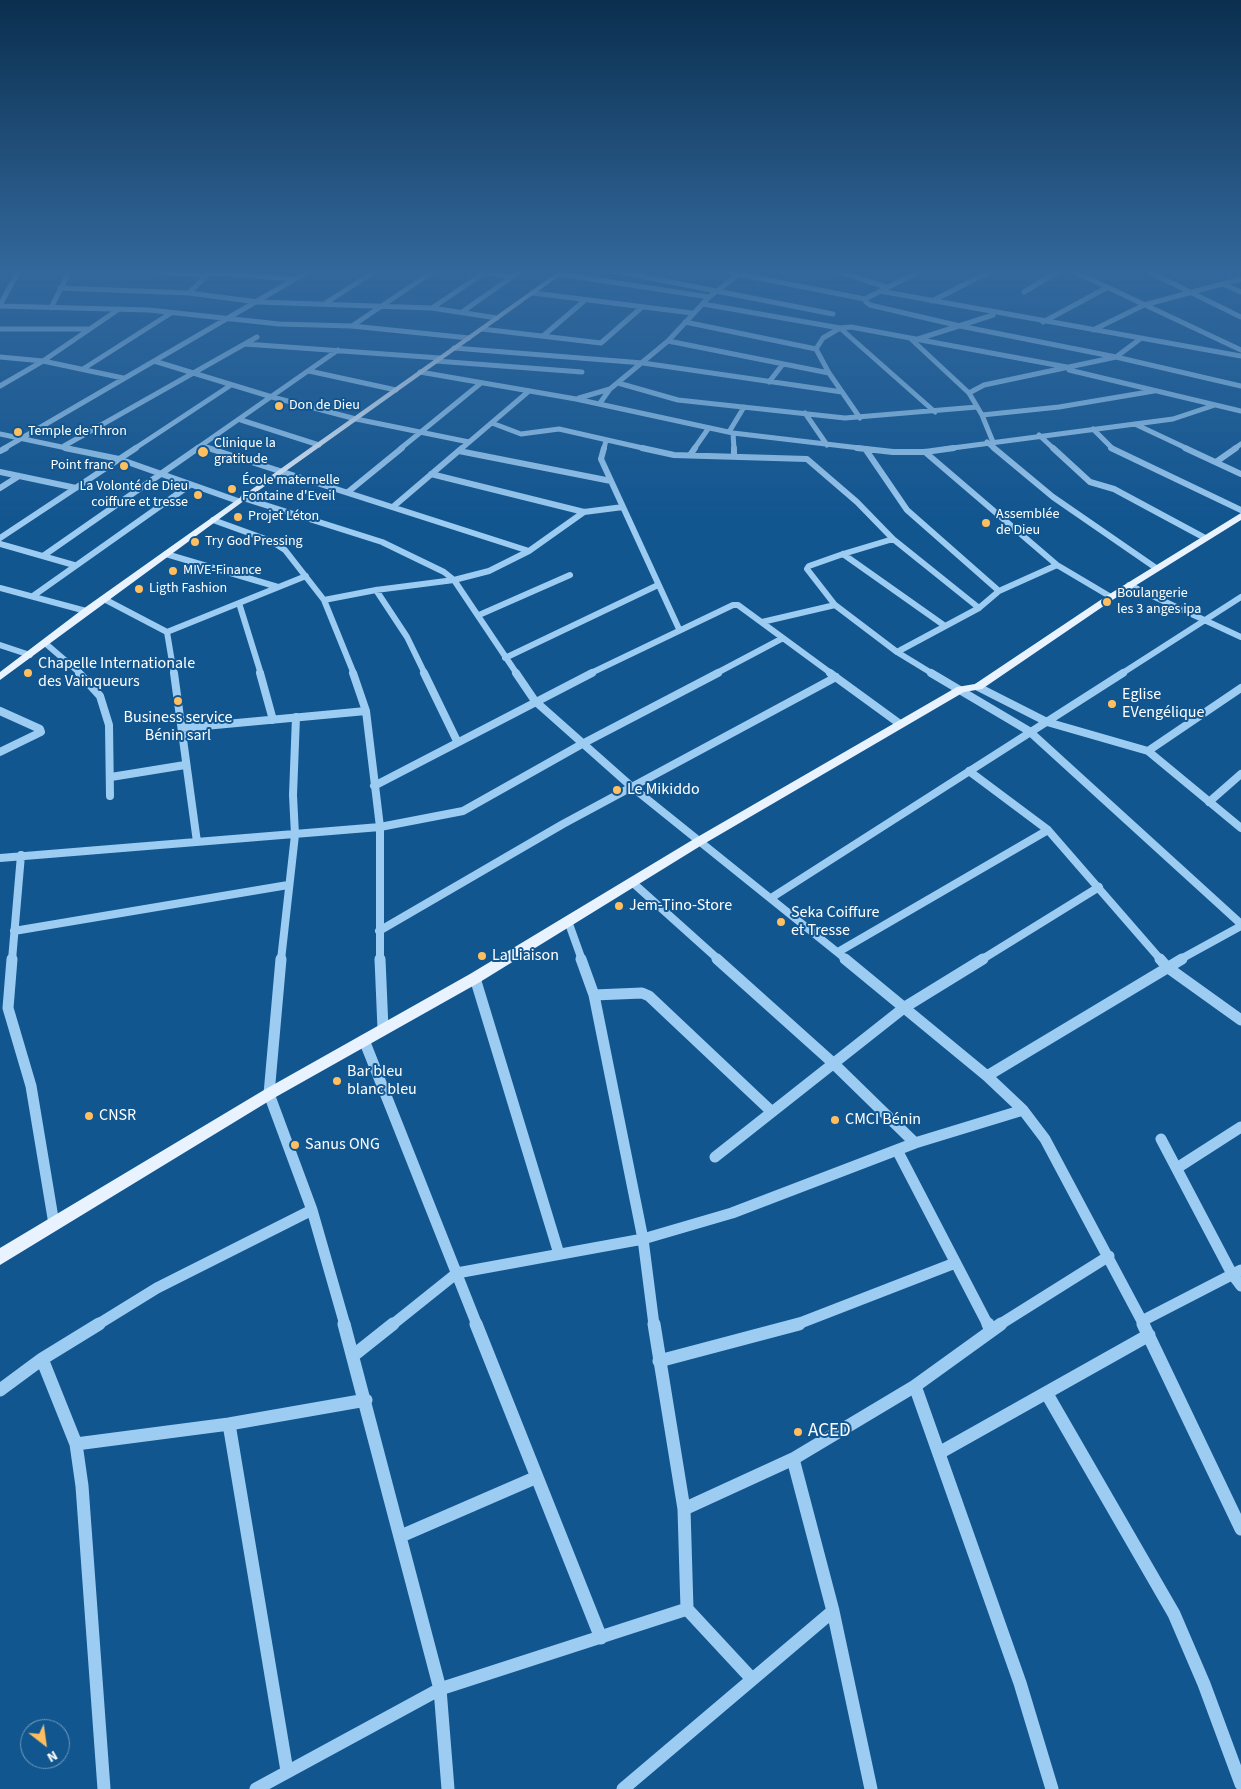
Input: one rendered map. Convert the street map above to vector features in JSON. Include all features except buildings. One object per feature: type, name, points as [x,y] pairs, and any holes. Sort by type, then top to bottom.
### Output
[{"type":"main road","points":[[0,677],[212,520],[444,355]]},
{"type":"main road","points":[[0,1257],[270,1094],[475,978],[698,842],[900,724],[961,689],[978,687],[1129,585],[1241,516]]},
{"type":"street","points":[[1,384],[51,355]]},
{"type":"street","points":[[83,369],[104,355]]},
{"type":"street","points":[[0,451],[162,355]]},
{"type":"street","points":[[64,446],[225,355]]},
{"type":"street","points":[[43,556],[204,446],[330,355]]},
{"type":"street","points":[[393,355],[582,372]]},
{"type":"street","points":[[548,355],[643,363],[842,392]]},
{"type":"street","points":[[600,403],[610,389],[652,355]]},
{"type":"street","points":[[738,355],[829,373]]},
{"type":"street","points":[[820,355],[829,373],[860,418]]},
{"type":"street","points":[[871,355],[935,412]]},
{"type":"street","points":[[931,355],[969,393],[982,415],[990,442],[1053,497],[1156,568]]},
{"type":"street","points":[[1004,355],[1072,368]]},
{"type":"street","points":[[1108,355],[1241,386]]},
{"type":"street","points":[[969,393],[984,385],[1065,370],[1116,357]]},
{"type":"street","points":[[0,358],[43,361],[123,378]]},
{"type":"street","points":[[154,360],[272,397],[356,419],[469,442]]},
{"type":"street","points":[[769,382],[783,364]]},
{"type":"street","points":[[1065,370],[1241,411]]},
{"type":"street","points":[[309,371],[396,390]]},
{"type":"street","points":[[420,372],[600,403],[708,429],[866,450],[925,452],[1039,435],[1173,419],[1215,405]]},
{"type":"street","points":[[348,492],[481,382]]},
{"type":"street","points":[[618,383],[678,400],[860,418],[977,407]]},
{"type":"street","points":[[0,538],[231,385]]},
{"type":"street","points":[[576,399],[610,389]]},
{"type":"street","points":[[394,506],[529,390]]},
{"type":"street","points":[[982,415],[1059,407],[1130,397],[1156,391]]},
{"type":"street","points":[[734,455],[731,433],[744,406]]},
{"type":"street","points":[[805,413],[828,445]]},
{"type":"street","points":[[241,420],[319,445]]},
{"type":"street","points":[[492,422],[521,434],[559,429],[674,455],[734,455],[806,459],[857,502],[894,539],[979,608]]},
{"type":"street","points":[[1137,424],[1241,474]]},
{"type":"street","points":[[690,455],[708,429]]},
{"type":"street","points":[[1093,429],[1108,446],[1241,510]]},
{"type":"street","points":[[0,434],[119,459],[190,485],[382,542],[431,564],[454,580],[535,701],[632,787],[905,1007],[987,1076],[1023,1110],[1045,1139],[1109,1256],[1149,1335],[1241,1529]]},
{"type":"street","points":[[1039,435],[1090,482],[1114,489],[1205,538]]},
{"type":"street","points":[[606,440],[600,456],[679,629]]},
{"type":"street","points":[[1216,462],[1241,444]]},
{"type":"street","points":[[204,446],[529,551]]},
{"type":"street","points":[[459,450],[611,481]]},
{"type":"street","points":[[866,450],[896,497],[907,510],[999,591]]},
{"type":"street","points":[[925,452],[1057,565],[1111,597]]},
{"type":"street","points":[[0,472],[76,488]]},
{"type":"street","points":[[431,474],[584,512],[623,507]]},
{"type":"street","points":[[0,488],[19,476]]},
{"type":"street","points":[[33,596],[190,485]]},
{"type":"street","points":[[324,600],[376,590],[454,580],[497,568],[529,551],[584,512]]},
{"type":"street","points":[[212,520],[279,545],[324,600],[347,653],[366,712],[380,827],[379,931],[384,1029]]},
{"type":"street","points":[[894,539],[843,554],[808,568],[834,605],[897,652],[1029,731],[1241,925],[1167,967],[987,1076]]},
{"type":"street","points":[[0,544],[74,566]]},
{"type":"street","points":[[166,554],[278,587]]},
{"type":"street","points":[[843,554],[945,626]]},
{"type":"street","points":[[897,652],[979,608],[999,591],[1057,565]]},
{"type":"street","points":[[479,615],[570,575]]},
{"type":"street","points":[[104,599],[167,632],[306,576]]},
{"type":"street","points":[[505,658],[658,585]]},
{"type":"street","points":[[1129,585],[1241,637]]},
{"type":"street","points":[[0,588],[86,612]]},
{"type":"street","points":[[376,590],[411,644],[457,741]]},
{"type":"street","points":[[771,898],[1029,731],[1047,722],[1241,598]]},
{"type":"street","points":[[239,603],[251,636],[273,720]]},
{"type":"street","points":[[374,786],[535,701],[733,604],[738,605],[762,622],[900,724]]},
{"type":"street","points":[[762,622],[834,605]]},
{"type":"street","points":[[167,632],[183,728],[184,765],[196,842]]},
{"type":"street","points":[[0,858],[380,827],[469,810],[582,744],[783,638]]},
{"type":"street","points":[[45,643],[87,679],[100,696],[108,726],[111,777],[110,796]]},
{"type":"street","points":[[0,646],[30,655]]},
{"type":"street","points":[[379,931],[563,824],[836,677]]},
{"type":"street","points":[[978,687],[1047,722],[1148,751],[1241,828]]},
{"type":"street","points":[[1148,751],[1241,688]]},
{"type":"street","points":[[0,711],[40,729],[41,732],[0,752]]},
{"type":"street","points":[[183,728],[366,712]]},
{"type":"street","points":[[296,717],[293,795],[295,834],[288,885],[270,1094],[312,1210],[354,1355],[401,1536],[440,1689],[448,1789]]},
{"type":"street","points":[[111,777],[184,765]]},
{"type":"street","points":[[969,771],[1048,830],[1167,967],[1241,1020]]},
{"type":"street","points":[[1209,802],[1241,774]]},
{"type":"street","points":[[838,952],[1048,830]]},
{"type":"street","points":[[21,855],[8,1008],[30,1086],[54,1224]]},
{"type":"street","points":[[632,882],[833,1063],[915,1143]]},
{"type":"street","points":[[14,931],[288,885]]},
{"type":"street","points":[[715,1157],[905,1007],[1098,887]]},
{"type":"street","points":[[568,921],[594,995],[642,1239],[659,1362],[684,1509],[687,1609],[752,1679]]},
{"type":"street","points":[[475,978],[559,1254]]},
{"type":"street","points":[[594,995],[642,993],[649,996],[772,1112]]},
{"type":"street","points":[[364,1040],[458,1273],[601,1638]]},
{"type":"street","points":[[354,1355],[458,1273],[642,1239],[776,1198],[915,1143],[1023,1110]]},
{"type":"street","points":[[1177,1168],[1241,1127]]},
{"type":"street","points":[[1161,1140],[1236,1272],[1241,1286]]},
{"type":"street","points":[[897,1150],[991,1330]]},
{"type":"street","points":[[0,1390],[42,1359],[157,1288],[312,1210]]},
{"type":"street","points":[[684,1509],[793,1458],[915,1386],[991,1330],[1109,1256]]},
{"type":"street","points":[[659,1362],[704,1351],[808,1320],[955,1263]]},
{"type":"street","points":[[1142,1321],[1236,1272]]},
{"type":"street","points":[[939,1453],[1149,1335]]},
{"type":"street","points":[[42,1359],[76,1444],[82,1486],[104,1789]]},
{"type":"street","points":[[915,1386],[1020,1684],[1052,1789]]},
{"type":"street","points":[[1047,1394],[1174,1614],[1204,1684],[1241,1784]]},
{"type":"street","points":[[76,1444],[229,1424],[366,1400]]},
{"type":"street","points":[[229,1424],[287,1771]]},
{"type":"street","points":[[793,1458],[833,1611],[871,1789]]},
{"type":"street","points":[[401,1536],[537,1477]]},
{"type":"street","points":[[256,1789],[440,1689],[687,1609]]},
{"type":"street","points":[[623,1789],[833,1611]]},
{"type":"place","name":"Don de Dieu","points":[[279,406]]},
{"type":"place","name":"Temple de Thron","points":[[18,432]]},
{"type":"place","name":"Clinique la gratitude","points":[[203,452]]},
{"type":"place","name":"Point franc","points":[[124,466]]},
{"type":"place","name":"École maternelle Fontaine d'Eveil","points":[[232,489]]},
{"type":"place","name":"La Volonté de Dieu coiffure et tresse","points":[[198,495]]},
{"type":"place","name":"Projet Léton","points":[[238,517]]},
{"type":"place","name":"Assemblée de Dieu","points":[[986,523]]},
{"type":"place","name":"Try God Pressing","points":[[195,542]]},
{"type":"place","name":"MIVE-Finance","points":[[173,571]]},
{"type":"place","name":"Ligth Fashion","points":[[139,589]]},
{"type":"place","name":"Boulangerie les 3 anges ipa","points":[[1107,602]]},
{"type":"place","name":"Chapelle Internationale des Vainqueurs","points":[[28,673]]},
{"type":"place","name":"Business service Bénin sarl","points":[[178,701]]},
{"type":"place","name":"Eglise EVengélique","points":[[1112,704]]},
{"type":"place","name":"Le Mikiddo","points":[[617,790]]},
{"type":"place","name":"Jem-Tino-Store","points":[[619,906]]},
{"type":"place","name":"Seka Coiffure et Tresse","points":[[781,922]]},
{"type":"place","name":"La Liaison","points":[[482,956]]},
{"type":"place","name":"Bar bleu blanc bleu","points":[[337,1081]]},
{"type":"place","name":"CNSR","points":[[89,1116]]},
{"type":"place","name":"CMCI Bénin","points":[[835,1120]]},
{"type":"place","name":"Sanus ONG","points":[[295,1145]]},
{"type":"place","name":"ACED","points":[[798,1432]]}]
